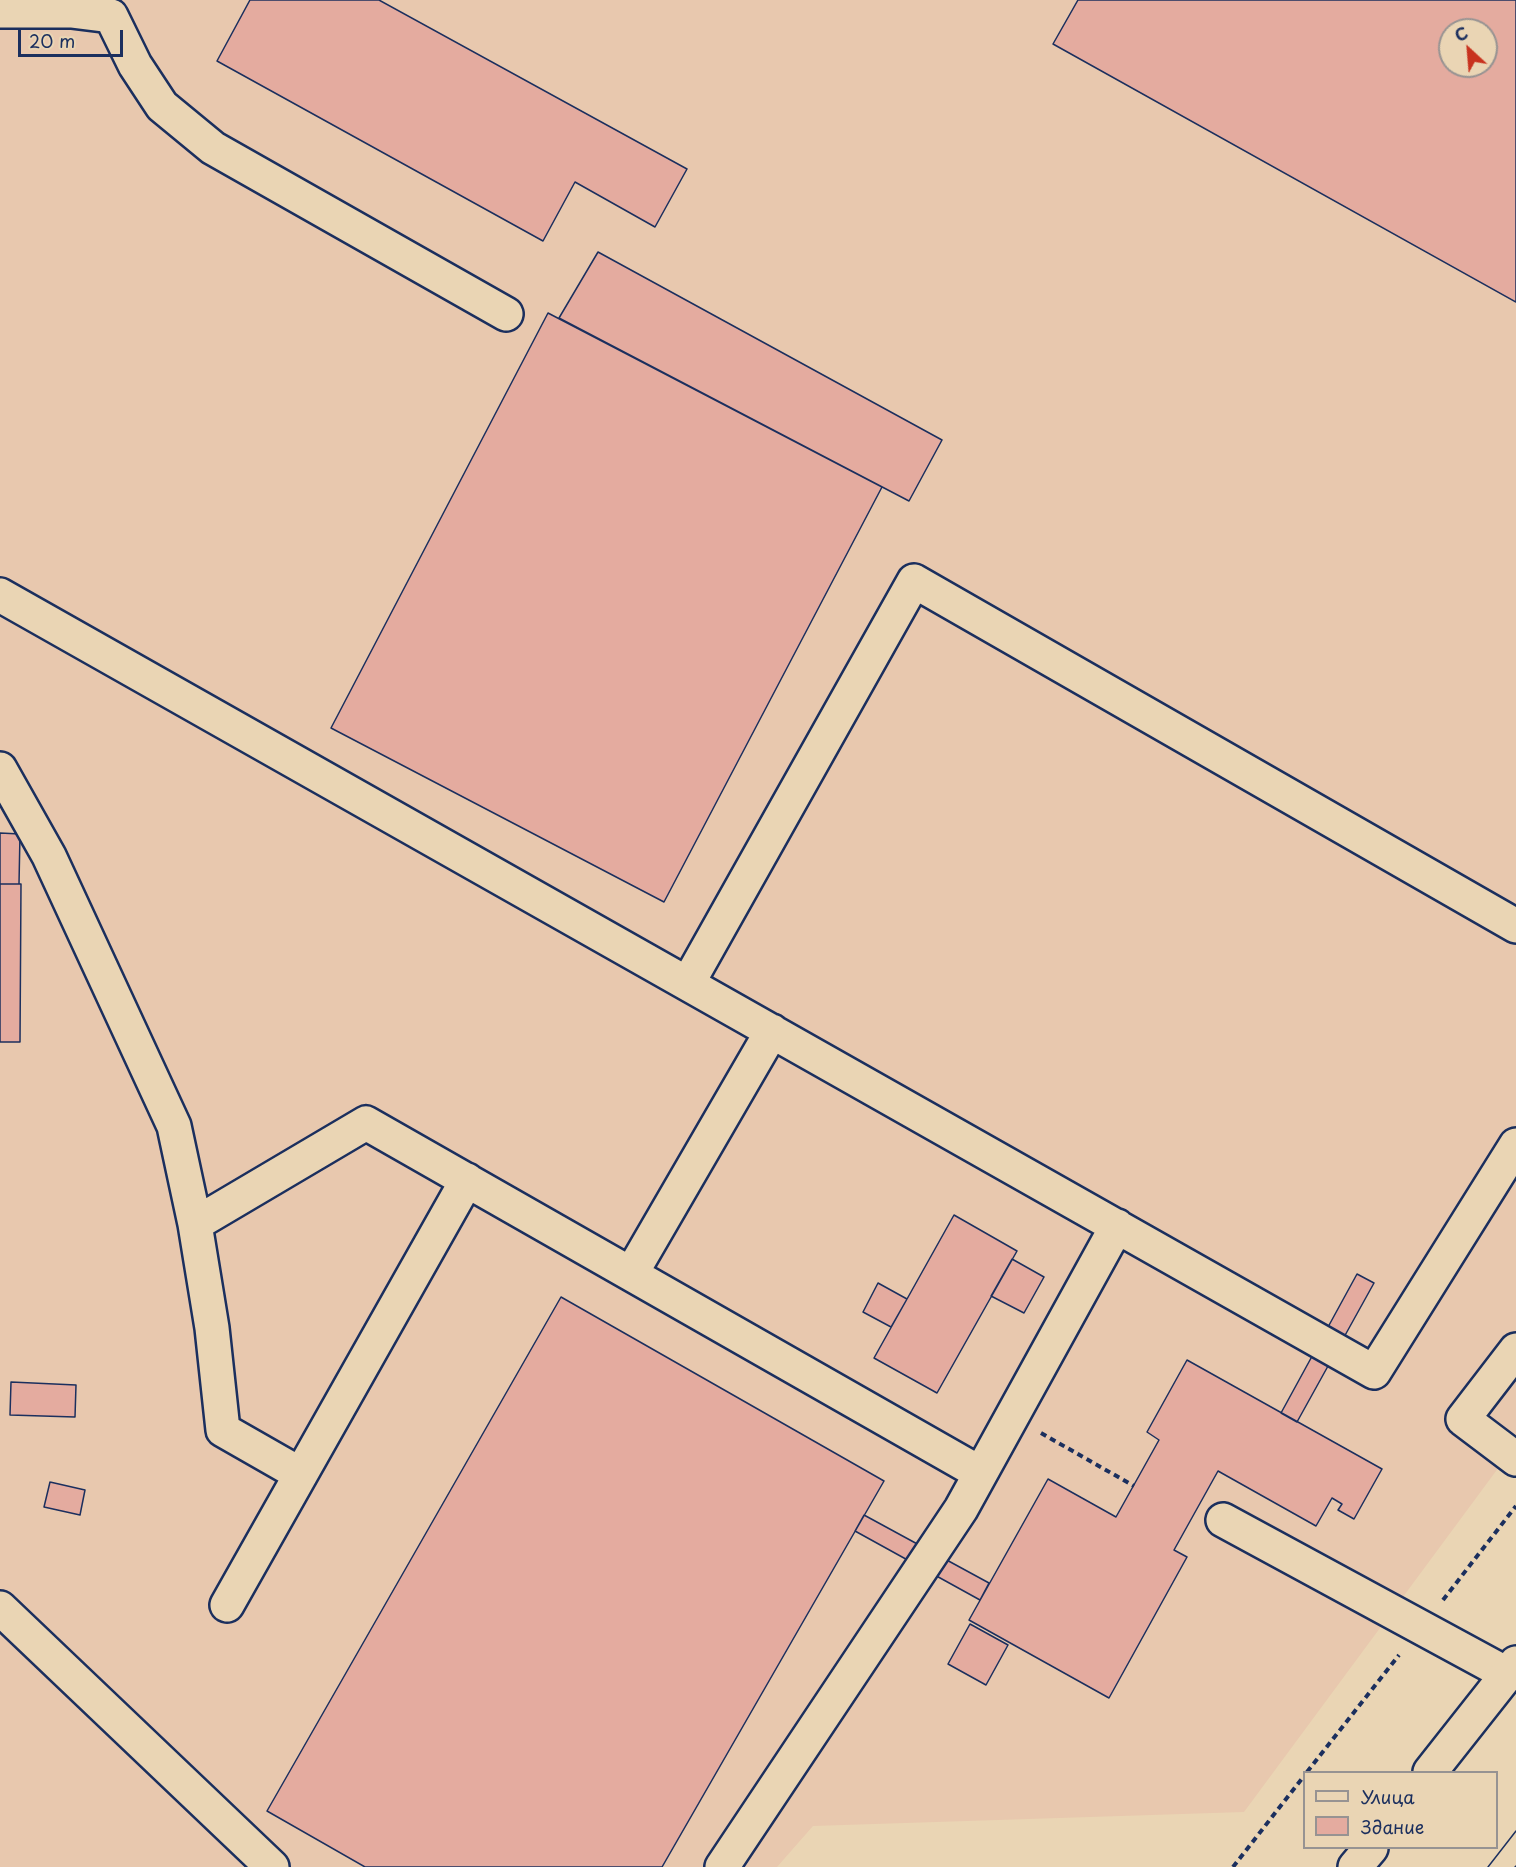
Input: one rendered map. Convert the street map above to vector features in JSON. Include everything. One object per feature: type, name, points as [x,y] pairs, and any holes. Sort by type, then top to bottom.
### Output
[{"type":"main road","points":[[0,11],[71,11],[111,16],[135,65],[162,106],[213,148],[506,314]]},
{"type":"main road","points":[[688,983],[914,581],[1516,926]]},
{"type":"main road","points":[[0,595],[1374,1372],[1516,1145]]},
{"type":"main road","points":[[0,769],[50,856],[174,1126],[195,1224],[212,1328],[223,1430],[300,1474]]},
{"type":"main road","points":[[631,1274],[772,1030]]},
{"type":"main road","points":[[195,1224],[366,1123],[980,1473]]},
{"type":"main road","points":[[227,1605],[467,1180]]},
{"type":"main road","points":[[722,1867],[961,1509],[1117,1226]]},
{"type":"main road","points":[[1516,1350],[1463,1419],[1516,1459]]},
{"type":"main road","points":[[1223,1520],[1511,1668],[1432,1771]]},
{"type":"main road","points":[[0,1608],[272,1867]]},
{"type":"main road","points":[[1355,1867],[1370,1849]]},
{"type":"path","points":[[1011,1416],[1134,1486]]},
{"type":"path","points":[[1233,1867],[1303,1779]]},
{"type":"shaded area","points":[[0,0],[1516,0],[1516,1444],[1244,1812],[813,1826],[777,1867],[0,1867]]},
{"type":"building","points":[[250,0],[379,0],[687,169],[655,227],[575,182],[543,241],[217,61]]},
{"type":"building","points":[[1078,0],[1516,0],[1516,302],[1053,44]]},
{"type":"building","points":[[598,252],[942,440],[909,501],[559,318]]},
{"type":"building","points":[[548,313],[882,487],[664,902],[331,728]]},
{"type":"building","points":[[0,833],[20,834],[19,884],[0,884]]},
{"type":"building","points":[[0,884],[21,884],[20,1042],[0,1042]]},
{"type":"building","points":[[954,1215],[1017,1251],[937,1393],[874,1358]]},
{"type":"building","points":[[1012,1259],[1044,1277],[1024,1313],[991,1296]]},
{"type":"building","points":[[1357,1274],[1374,1283],[1297,1422],[1281,1413]]},
{"type":"building","points":[[878,1283],[907,1299],[891,1327],[863,1312]]},
{"type":"building","points":[[561,1297],[884,1481],[662,1867],[365,1867],[267,1811]]},
{"type":"building","points":[[1187,1360],[1382,1469],[1354,1519],[1338,1510],[1342,1504],[1332,1498],[1316,1526],[1218,1471],[1174,1550],[1187,1557],[1109,1698],[969,1620],[1048,1479],[1116,1517],[1159,1440],[1147,1432]]},
{"type":"building","points":[[11,1382],[76,1385],[75,1417],[10,1415]]},
{"type":"building","points":[[50,1482],[85,1490],[80,1515],[44,1507]]},
{"type":"building","points":[[864,1515],[989,1583],[980,1600],[855,1531]]},
{"type":"building","points":[[970,1624],[1008,1645],[986,1685],[948,1664]]},
{"type":"tram line","points":[[1488,1867],[1516,1831]]}]
